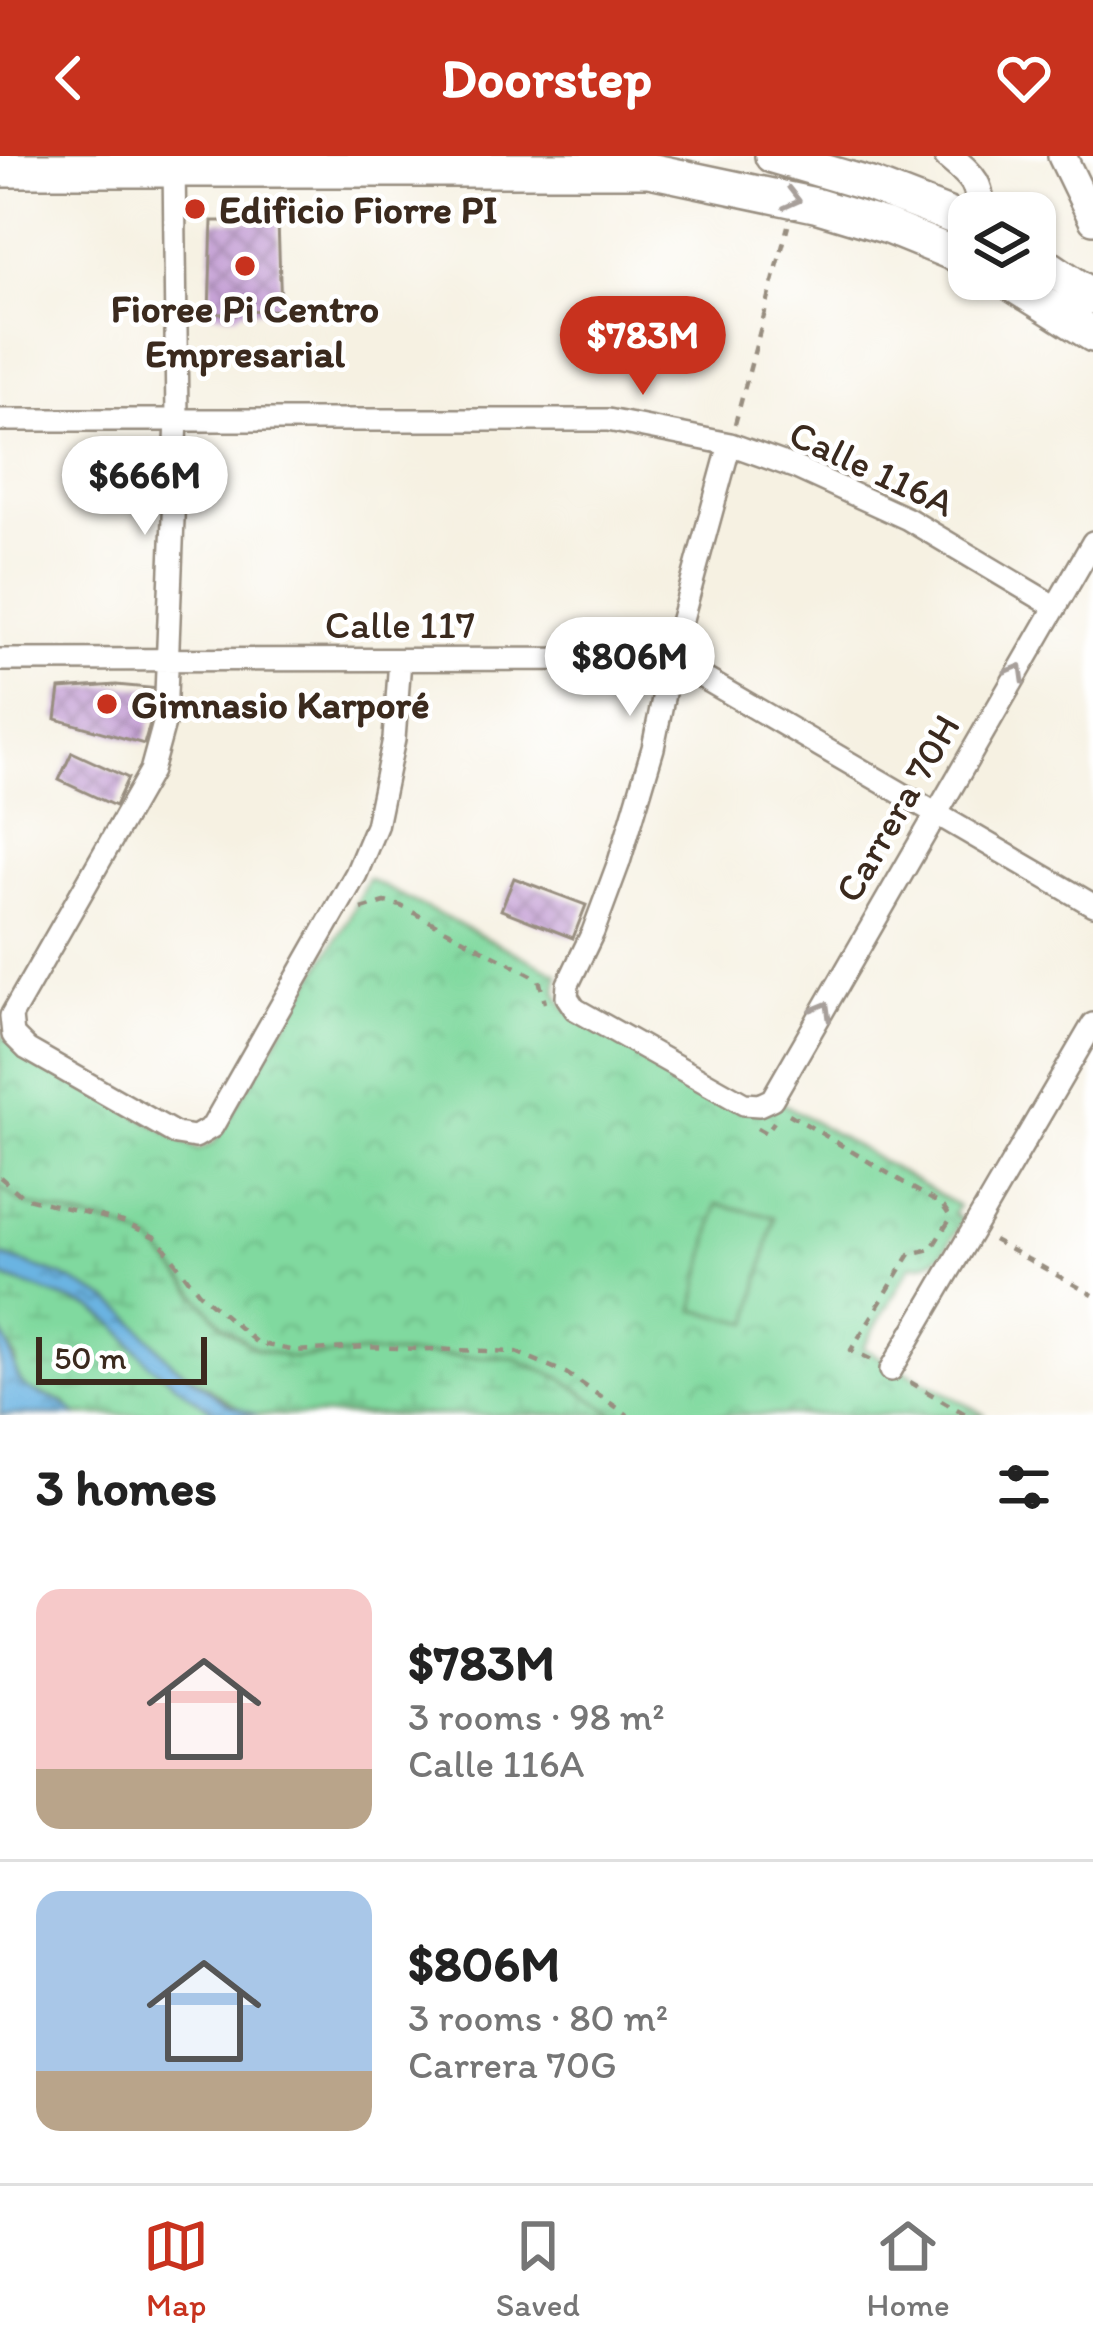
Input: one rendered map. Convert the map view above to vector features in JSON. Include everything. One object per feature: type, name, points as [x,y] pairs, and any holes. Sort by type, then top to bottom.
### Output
[{"type":"main road","points":[[772,156],[872,185],[948,231]]},
{"type":"main road","points":[[0,170],[174,162],[650,170],[948,239]]},
{"type":"main road","points":[[1056,272],[1093,297]]},
{"type":"main road","points":[[1038,300],[1093,334]]},
{"type":"street","points":[[948,156],[975,180],[980,192]]},
{"type":"street","points":[[1062,156],[1093,220]]},
{"type":"street","points":[[174,162],[177,418],[164,720],[152,771],[11,1016],[13,1035],[27,1049],[176,1134],[195,1137],[212,1127],[363,858],[376,826],[394,739],[400,660]]},
{"type":"street","name":"Calle 116A","points":[[0,420],[608,420],[730,444],[794,467],[908,518],[1054,606]]},
{"type":"street","points":[[730,444],[671,659],[653,748],[619,862],[562,1005],[753,1113]]},
{"type":"street","name":"Carrera 70H","points":[[753,1113],[772,1099],[1093,542]]},
{"type":"street","points":[[671,659],[1093,905]]},
{"type":"street","name":"Calle 117","points":[[0,660],[671,659]]},
{"type":"street","points":[[891,1370],[1093,1024]]},
{"type":"path","points":[[730,444],[788,226]]},
{"type":"path","points":[[361,909],[385,902],[401,906],[539,979],[542,1000],[562,1005]]},
{"type":"path","points":[[753,1113],[766,1133],[782,1110],[943,1206],[951,1218],[1093,1295]]},
{"type":"path","points":[[0,1178],[23,1197],[123,1222],[158,1238],[199,1293],[257,1342],[295,1351],[365,1347],[516,1352],[566,1373],[628,1415]]},
{"type":"path","points":[[951,1218],[932,1249],[910,1254],[851,1350],[967,1415]]},
{"type":"green space","points":[[368,879],[558,974],[556,992],[566,1009],[738,1110],[779,1101],[958,1206],[953,1214],[962,1219],[948,1245],[930,1261],[911,1265],[863,1348],[986,1415],[616,1415],[563,1379],[514,1358],[364,1353],[293,1358],[256,1349],[225,1328],[153,1243],[121,1228],[20,1203],[0,1186],[0,1029],[3,1037],[198,1150],[214,1143],[346,924]]},
{"type":"green space","points":[[0,1186],[21,1203],[121,1228],[153,1243],[225,1328],[256,1349],[293,1358],[364,1353],[514,1358],[563,1379],[616,1415],[244,1412],[172,1363],[129,1315],[107,1299],[62,1276],[0,1255]]},
{"type":"green space","points":[[717,1204],[774,1217],[750,1323],[694,1310]]},
{"type":"green space","points":[[0,1276],[92,1308],[217,1415],[76,1415],[64,1402],[26,1389],[15,1374],[16,1359],[0,1330]]},
{"type":"water","points":[[0,1255],[62,1276],[107,1299],[129,1315],[172,1363],[229,1405],[257,1415],[217,1415],[150,1365],[117,1326],[92,1308],[0,1276]]},
{"type":"water","points":[[0,1330],[23,1385],[63,1403],[76,1415],[0,1415]]},
{"type":"building","name":"Fioree Pi Centro Empresarial","points":[[212,221],[278,221],[281,310],[209,313]]},
{"type":"building","name":"Gimnasio Karporé","points":[[116,685],[160,689],[144,744],[56,719],[60,689]]},
{"type":"building","points":[[72,752],[128,778],[115,806],[59,780]]},
{"type":"building","points":[[514,878],[586,905],[573,938],[501,910]]},
{"type":"place","name":"Edificio Fiorre PI","points":[[195,209]]},
{"type":"place","name":"Fioree Pi Centro Empresarial","points":[[245,266]]},
{"type":"place","name":"Gimnasio Karporé","points":[[107,704]]}]
